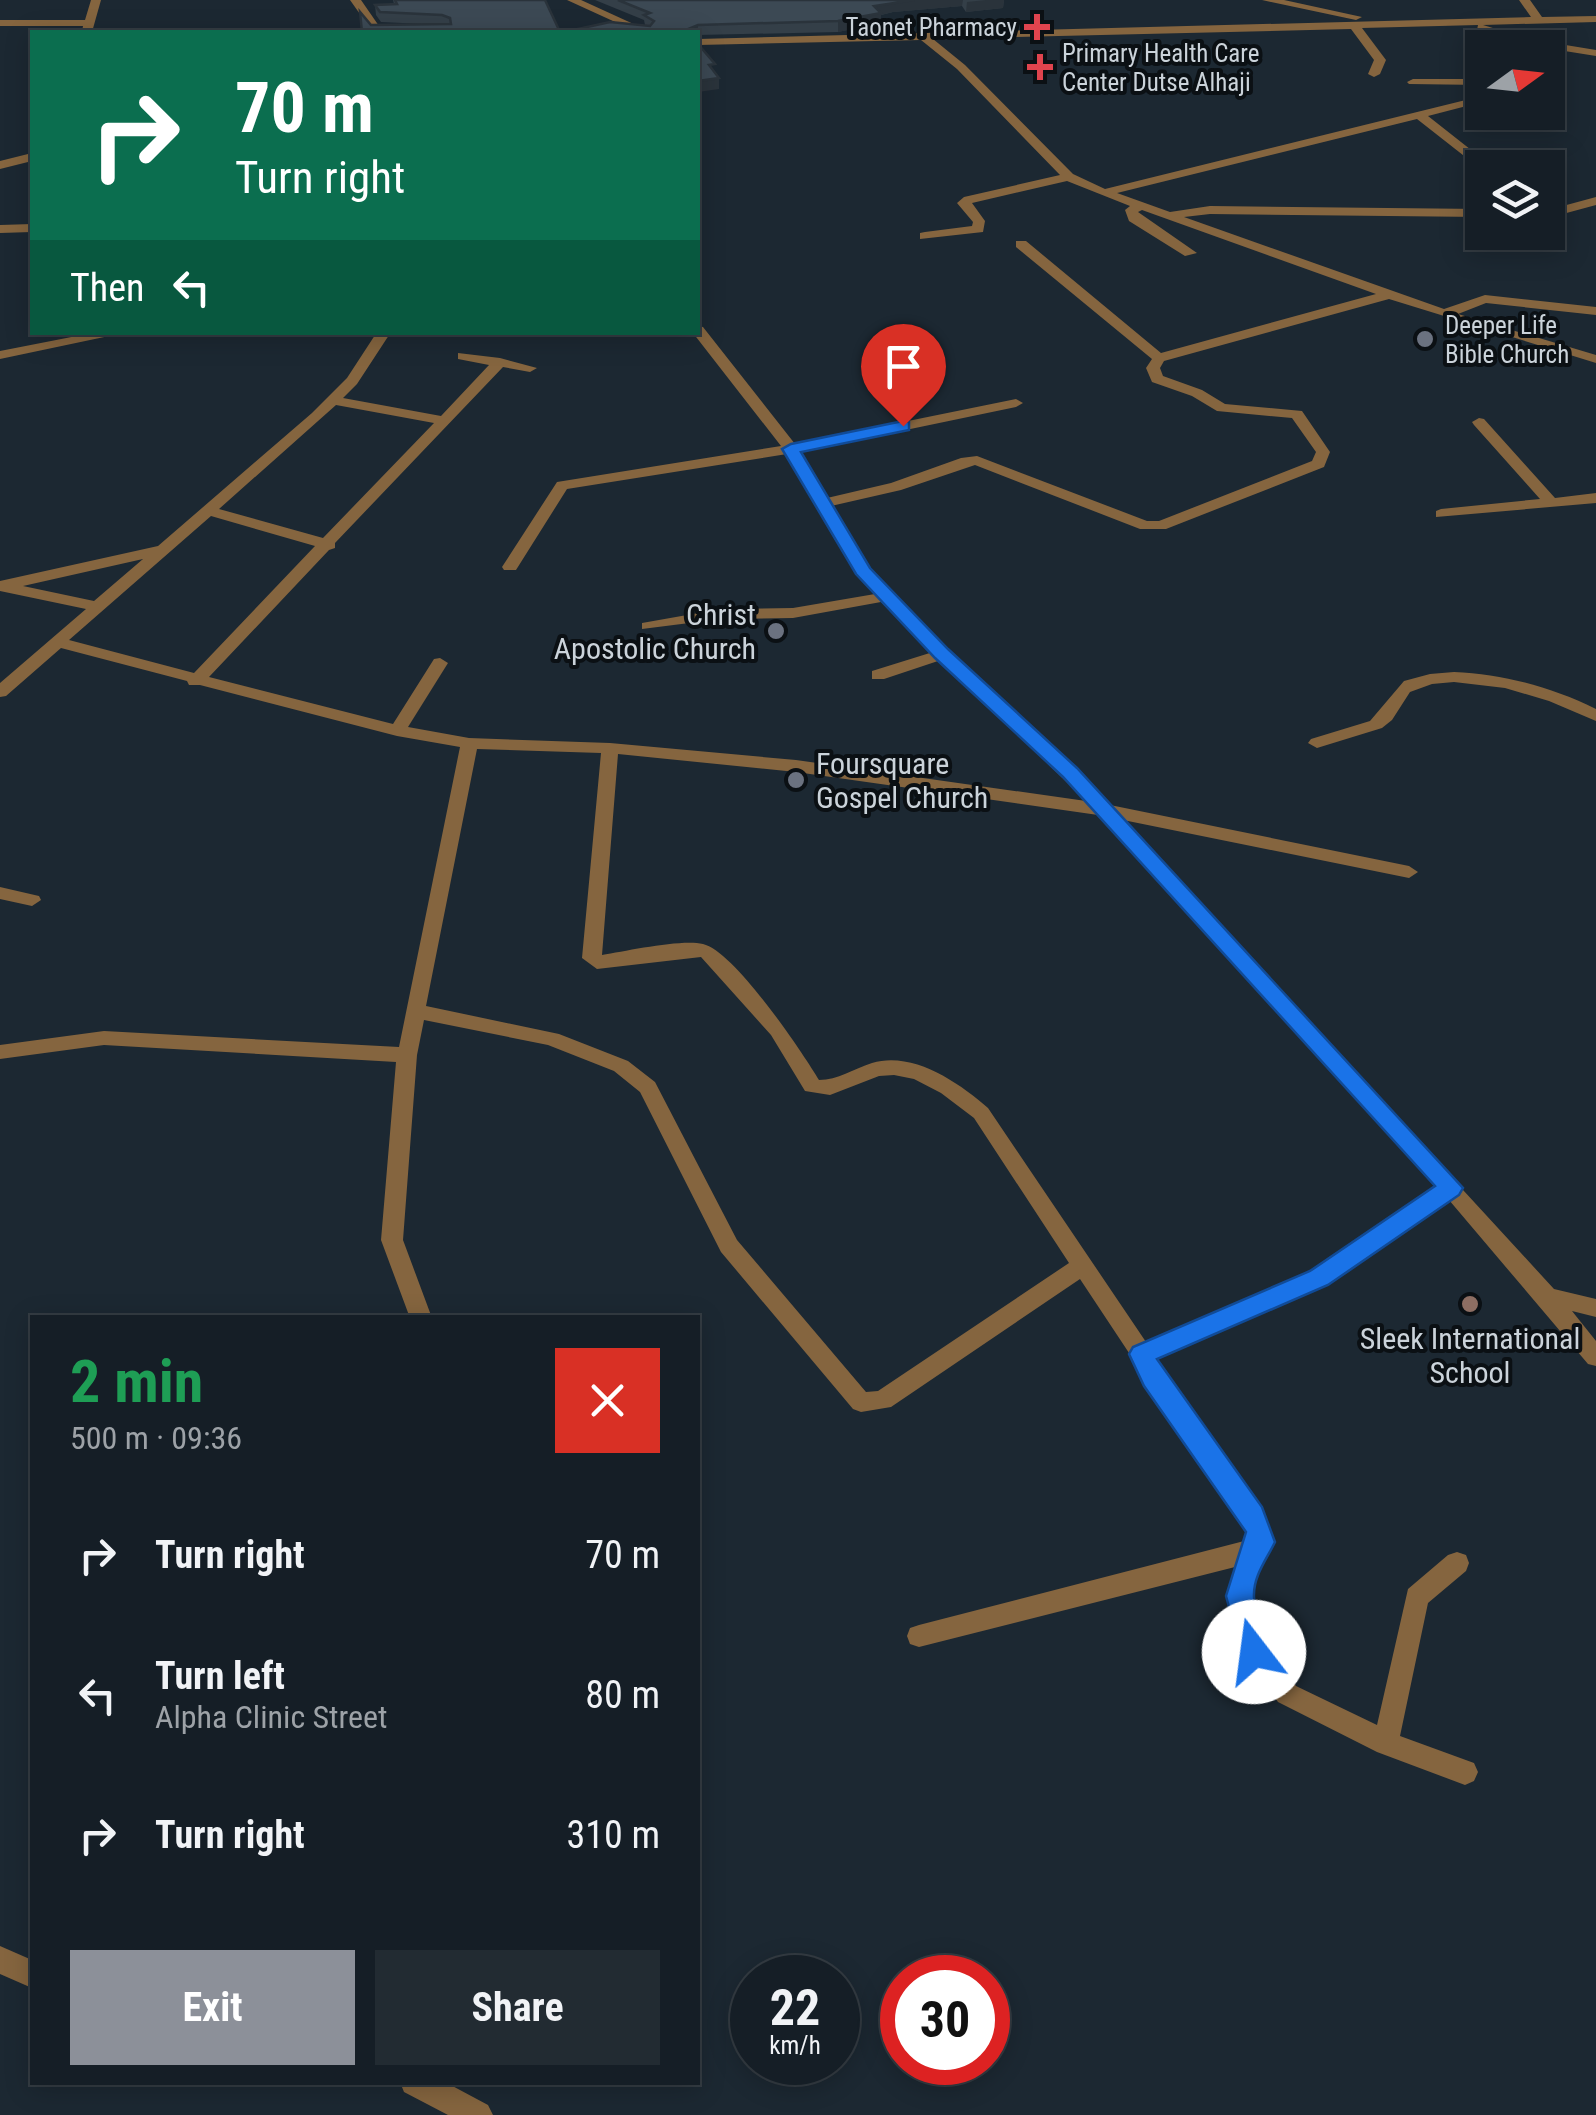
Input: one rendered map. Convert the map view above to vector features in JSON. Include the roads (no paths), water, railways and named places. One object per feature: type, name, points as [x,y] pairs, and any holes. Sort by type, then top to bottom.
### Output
[{"type":"street","points":[[0,23],[88,28],[96,0]]},
{"type":"street","points":[[356,0],[376,29],[398,30]]},
{"type":"street","points":[[572,0],[638,30]]},
{"type":"street","points":[[602,15],[618,0]]},
{"type":"street","points":[[1266,0],[1360,18],[1376,25]]},
{"type":"street","points":[[1524,0],[1538,21]]},
{"type":"street","points":[[700,42],[1596,20]]},
{"type":"street","points":[[1473,23],[1507,38],[1596,53]]},
{"type":"street","points":[[608,28],[621,24]]},
{"type":"street","points":[[1355,26],[1380,60],[1374,74]]},
{"type":"street","points":[[926,39],[996,101],[1068,177],[1103,193],[1444,314],[1596,359]]},
{"type":"street","points":[[1565,50],[1569,48]]},
{"type":"street","points":[[1412,82],[1465,82]]},
{"type":"street","points":[[1103,193],[1465,104]]},
{"type":"street","points":[[1421,116],[1465,150]]},
{"type":"street","points":[[0,164],[30,156]]},
{"type":"street","points":[[926,236],[978,229],[979,221],[962,203],[968,200],[1068,177]]},
{"type":"street","points":[[1565,209],[1596,201]]},
{"type":"street","points":[[1144,206],[1131,210],[1134,218],[1190,252]]},
{"type":"street","points":[[1170,214],[1210,210],[1465,213]]},
{"type":"street","points":[[0,229],[30,228]]},
{"type":"street","points":[[1021,244],[1159,358]]},
{"type":"street","points":[[821,504],[896,487],[978,460],[1154,527],[1322,459],[1323,452],[1297,414],[1222,408],[1198,393],[1157,379],[1153,368],[1159,358],[1389,294]]},
{"type":"street","points":[[1444,314],[1485,299],[1596,311]]},
{"type":"street","points":[[700,333],[791,449],[821,504],[885,597],[1070,773],[1451,1188],[1596,1357]]},
{"type":"street","points":[[0,355],[105,335]]},
{"type":"street","points":[[0,692],[333,400],[352,381],[382,335]]},
{"type":"street","points":[[463,356],[530,368]]},
{"type":"street","points":[[195,682],[500,362]]},
{"type":"street","points":[[333,400],[447,421]]},
{"type":"street","points":[[510,567],[562,485],[791,449],[1016,403]]},
{"type":"street","points":[[1479,422],[1552,502]]},
{"type":"street","points":[[1440,514],[1596,498]]},
{"type":"street","points":[[210,511],[329,545]]},
{"type":"street","points":[[0,586],[165,549]]},
{"type":"street","points":[[0,586],[98,607]]},
{"type":"street","points":[[648,626],[721,614],[793,613],[885,597]]},
{"type":"street","points":[[56,642],[195,682],[397,732],[468,743],[610,748],[796,766],[1099,809],[1408,872]]},
{"type":"street","points":[[878,675],[942,654]]},
{"type":"street","points":[[397,732],[440,662]]},
{"type":"street","points":[[1317,743],[1382,720],[1399,692],[1411,684],[1447,678],[1541,692],[1596,716]]},
{"type":"street","points":[[419,1315],[392,1240],[407,1055],[468,743]]},
{"type":"street","points":[[610,748],[594,960],[708,952],[778,1030],[812,1086],[831,1088],[878,1068],[897,1066],[968,1101],[981,1113],[1142,1354],[1153,1379],[1252,1516],[1261,1542],[1251,1552],[919,1636]]},
{"type":"street","points":[[0,893],[32,900]]},
{"type":"street","points":[[416,1011],[552,1039],[621,1066],[648,1086],[729,1246],[861,1402],[884,1400],[1082,1266]]},
{"type":"street","points":[[0,1052],[104,1038],[407,1055]]},
{"type":"street","points":[[1142,1354],[1319,1278],[1451,1188]]},
{"type":"street","points":[[1547,1296],[1596,1308]]},
{"type":"street","points":[[1251,1552],[1240,1596],[1254,1652],[1288,1694],[1386,1743],[1465,1772]]},
{"type":"street","points":[[1386,1743],[1417,1598],[1457,1563]]},
{"type":"street","points":[[0,1960],[30,1973]]},
{"type":"street","points":[[420,2085],[478,2115]]},
{"type":"place","name":"Taonet Pharmacy","points":[[1037,27]]},
{"type":"place","name":"Primary Health Care Center Dutse Alhaji","points":[[1040,67]]},
{"type":"place","name":"Deeper Life Bible Church","points":[[1425,339]]},
{"type":"place","name":"Christ Apostolic Church","points":[[776,631]]},
{"type":"place","name":"Foursquare Gospel Church","points":[[796,780]]},
{"type":"place","name":"Sleek International School","points":[[1470,1304]]}]
